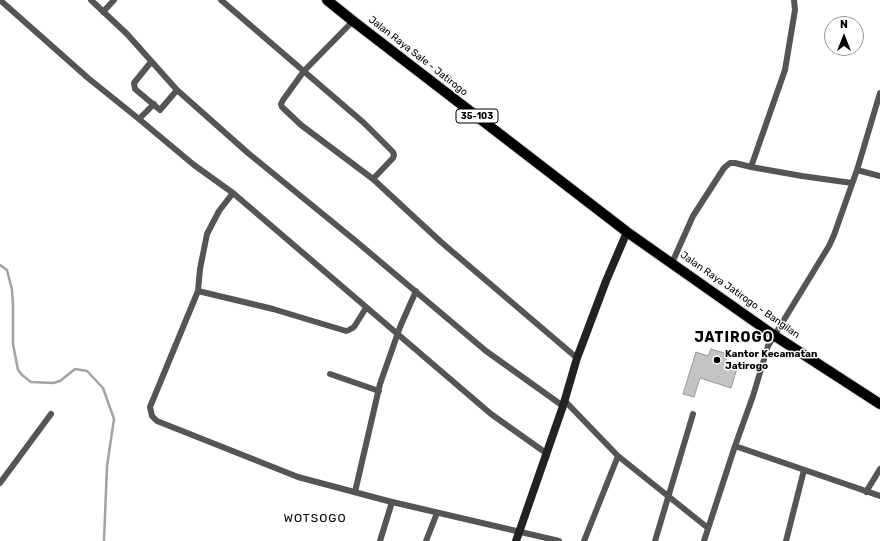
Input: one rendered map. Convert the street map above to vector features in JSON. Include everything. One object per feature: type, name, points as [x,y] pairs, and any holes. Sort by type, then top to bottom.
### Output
[{"type":"main road","name":"Jalan Raya Sale - Jatirogo","points":[[328,0],[353,21],[627,232]]},
{"type":"main road","name":"Jalan Raya Jatirogo - Bangilan","points":[[627,232],[672,262],[703,286],[775,336],[880,404]]},
{"type":"main road","points":[[516,541],[577,358],[606,281],[627,232]]},
{"type":"street","points":[[0,0],[88,78],[139,118],[194,165],[233,193],[491,414],[546,453]]},
{"type":"street","points":[[91,0],[127,34],[177,90],[248,153],[416,291],[486,351],[563,403],[618,456],[667,497],[708,528]]},
{"type":"street","points":[[103,12],[114,0]]},
{"type":"street","points":[[221,0],[242,20],[364,123],[393,152],[393,158],[374,179]]},
{"type":"street","points":[[751,167],[785,70],[795,10],[794,0]]},
{"type":"street","points":[[353,21],[304,71],[283,100],[281,104],[282,107],[301,125],[374,179],[441,242],[577,358]]},
{"type":"street","points":[[151,62],[134,85],[135,89],[160,110],[177,90]]},
{"type":"street","points":[[704,541],[753,396],[768,346],[829,246],[837,229],[857,170],[880,93]]},
{"type":"street","points":[[139,118],[154,104]]},
{"type":"street","points":[[873,116],[880,118]]},
{"type":"street","points":[[672,262],[692,216],[724,168],[730,163],[852,183]]},
{"type":"street","points":[[857,170],[880,176]]},
{"type":"street","points":[[233,193],[218,211],[207,234],[200,269],[198,291],[150,407],[152,416],[157,421],[298,477],[392,502],[559,541]]},
{"type":"street","points":[[198,291],[273,309],[346,331],[354,327],[366,308]]},
{"type":"street","points":[[355,492],[379,391],[398,335],[416,291]]},
{"type":"street","points":[[330,374],[379,391]]},
{"type":"street","points":[[0,483],[51,414]]},
{"type":"street","points":[[655,541],[693,414]]},
{"type":"street","points":[[735,446],[880,496]]},
{"type":"street","points":[[584,541],[618,456]]},
{"type":"street","points":[[866,492],[880,468]]},
{"type":"street","points":[[786,541],[804,470]]},
{"type":"street","points":[[380,541],[392,502]]},
{"type":"street","points":[[426,541],[437,513]]},
{"type":"building","points":[[711,349],[728,354],[726,361],[738,365],[731,388],[700,378],[694,397],[683,394],[696,352],[708,356]]},
{"type":"waterway","points":[[0,265],[7,270],[12,290],[13,344],[18,370],[22,375],[31,382],[53,383],[60,381],[75,369],[87,371],[103,388],[114,419],[107,466],[104,541]]},
{"type":"place","name":"Kantor Kecamatan Jatirogo","points":[[717,360]]},
{"type":"district","name":"JATIROGO","points":[[734,338]]},
{"type":"district","name":"WOTSOGO","points":[[315,519]]}]
